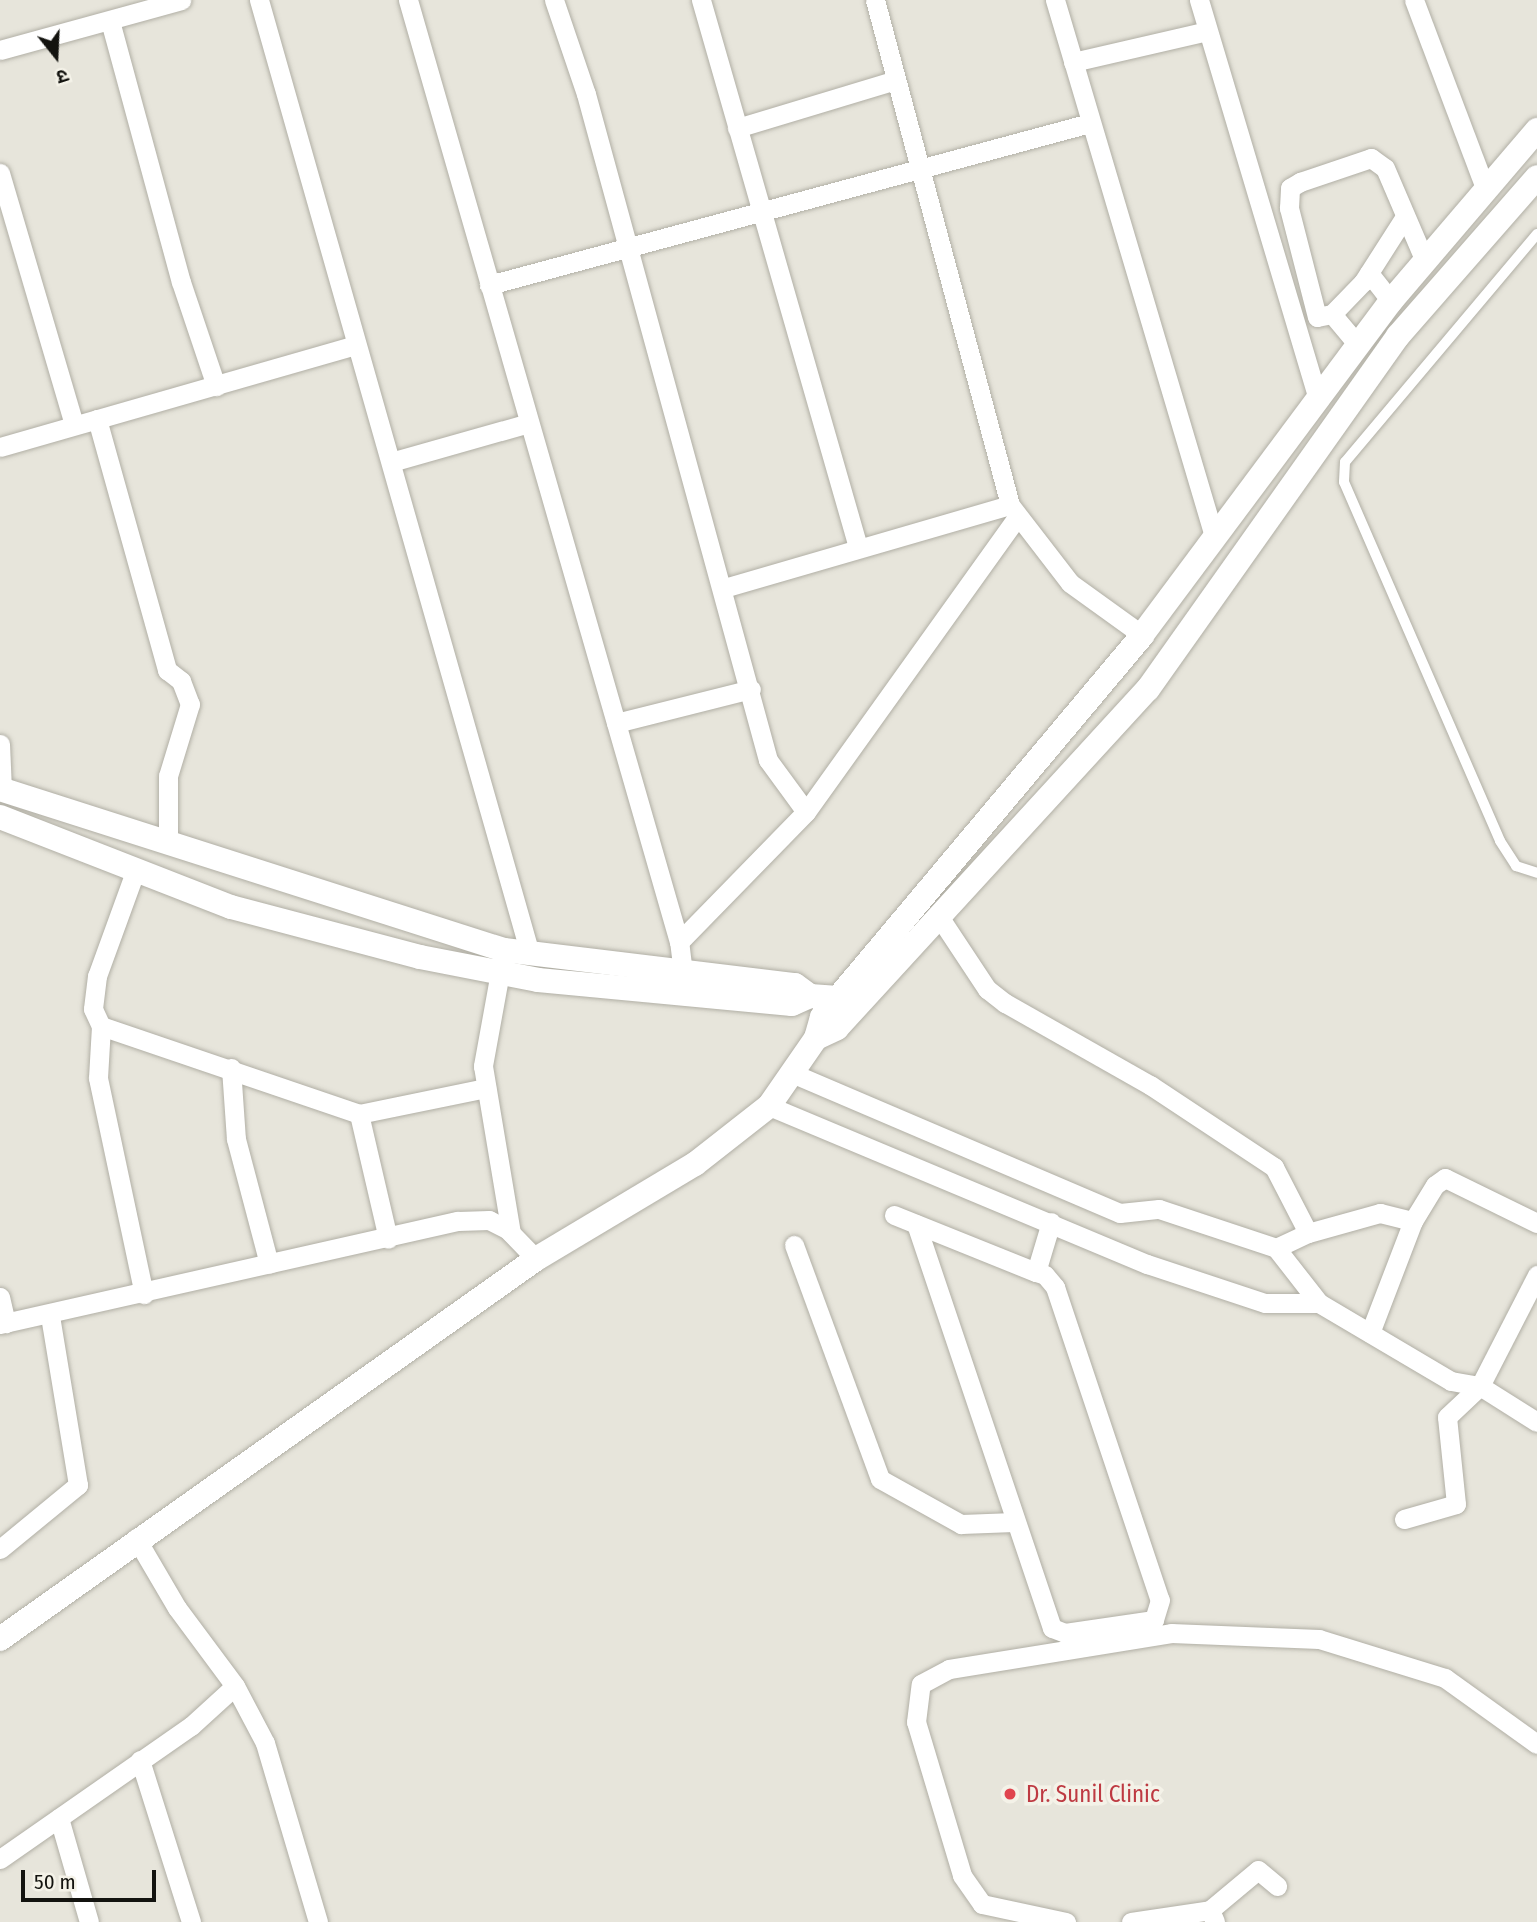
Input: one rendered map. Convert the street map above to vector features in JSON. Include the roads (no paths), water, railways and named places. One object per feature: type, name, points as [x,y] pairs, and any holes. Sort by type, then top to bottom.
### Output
[{"type":"street","points":[[0,50],[181,0]]},
{"type":"street","points":[[259,0],[530,954]]},
{"type":"street","points":[[408,0],[679,942],[683,972]]},
{"type":"street","points":[[554,0],[724,588],[768,760],[806,812]]},
{"type":"street","points":[[701,0],[758,209],[858,547]]},
{"type":"street","points":[[875,0],[1013,512],[1070,583],[1142,635]]},
{"type":"street","points":[[1055,0],[1214,536]]},
{"type":"street","points":[[1199,0],[1318,400]]},
{"type":"street","points":[[1414,0],[1484,185]]},
{"type":"street","points":[[110,21],[180,282],[216,386]]},
{"type":"street","points":[[1073,62],[1208,31]]},
{"type":"street","points":[[737,128],[896,80]]},
{"type":"street","points":[[489,285],[758,209],[1090,123]]},
{"type":"street","points":[[0,1639],[135,1538],[536,1259],[695,1164],[769,1105],[794,1074],[816,1038],[837,1028],[850,999],[1142,635],[1357,344],[1484,185],[1537,130]]},
{"type":"street","points":[[1404,218],[1369,273],[1332,314],[1317,317],[1311,303],[1289,208],[1290,188],[1371,158],[1385,169],[1424,259]]},
{"type":"street","points":[[0,173],[74,424]]},
{"type":"street","points":[[0,817],[231,906],[502,961],[792,1004],[810,996],[850,999],[938,915],[1148,689],[1398,336],[1537,177]]},
{"type":"street","points":[[1369,273],[1391,301]]},
{"type":"street","points":[[1332,314],[1357,344]]},
{"type":"street","points":[[0,447],[356,345]]},
{"type":"street","points":[[97,419],[167,670],[181,681],[190,704],[168,776],[169,844]]},
{"type":"street","points":[[391,462],[529,423]]},
{"type":"street","points":[[724,588],[858,547],[1013,512]]},
{"type":"street","points":[[679,942],[806,812],[1013,512]]},
{"type":"street","points":[[615,723],[751,689]]},
{"type":"street","points":[[0,744],[1,789],[169,844],[502,961],[530,954],[795,985],[810,996]]},
{"type":"street","points":[[136,869],[97,976],[93,1009],[101,1026],[98,1078],[144,1294]]},
{"type":"street","points":[[938,915],[987,989],[1005,1003],[1263,1157],[1286,1182],[1308,1233]]},
{"type":"street","points":[[502,961],[483,1066],[511,1233]]},
{"type":"street","points":[[101,1026],[359,1114],[486,1088]]},
{"type":"street","points":[[230,1068],[236,1139],[269,1264]]},
{"type":"street","points":[[794,1074],[1120,1213],[1158,1209],[1276,1248],[1319,1303],[1451,1381],[1480,1386],[1537,1422]]},
{"type":"street","points":[[769,1105],[1107,1245],[1265,1303],[1319,1303]]},
{"type":"street","points":[[359,1114],[388,1239]]},
{"type":"street","points":[[1370,1333],[1413,1220],[1445,1178],[1537,1223]]},
{"type":"street","points":[[1107,1245],[1120,1213]]},
{"type":"street","points":[[1276,1248],[1308,1233],[1380,1213],[1413,1220]]},
{"type":"street","points":[[894,1216],[916,1224],[1037,1272],[1055,1286],[1160,1600],[1160,1616],[1058,1633],[1014,1522],[916,1224]]},
{"type":"street","points":[[0,1297],[3,1323],[50,1316],[458,1221],[489,1220],[511,1233],[536,1259]]},
{"type":"street","points":[[1037,1272],[1051,1222]]},
{"type":"street","points":[[794,1245],[880,1479],[961,1524],[1014,1522]]},
{"type":"street","points":[[1404,1519],[1456,1504],[1447,1417],[1480,1386],[1537,1275]]},
{"type":"street","points":[[0,1549],[78,1485],[50,1316]]},
{"type":"street","points":[[135,1538],[170,1598],[235,1686],[265,1743],[318,1922]]},
{"type":"street","points":[[1066,1922],[982,1903],[961,1875],[916,1722],[920,1684],[949,1669],[1171,1633],[1306,1638],[1445,1678],[1537,1744]]},
{"type":"street","points":[[0,1859],[139,1760],[235,1686]]},
{"type":"street","points":[[139,1760],[191,1922]]},
{"type":"street","points":[[59,1818],[89,1922]]},
{"type":"street","points":[[1131,1922],[1213,1916],[1258,1870],[1277,1886]]},
{"type":"lane","points":[[1537,234],[1345,461],[1344,482],[1500,841],[1516,866],[1537,873]]},
{"type":"place","name":"Dr. Sunil Clinic","points":[[1010,1794]]}]
